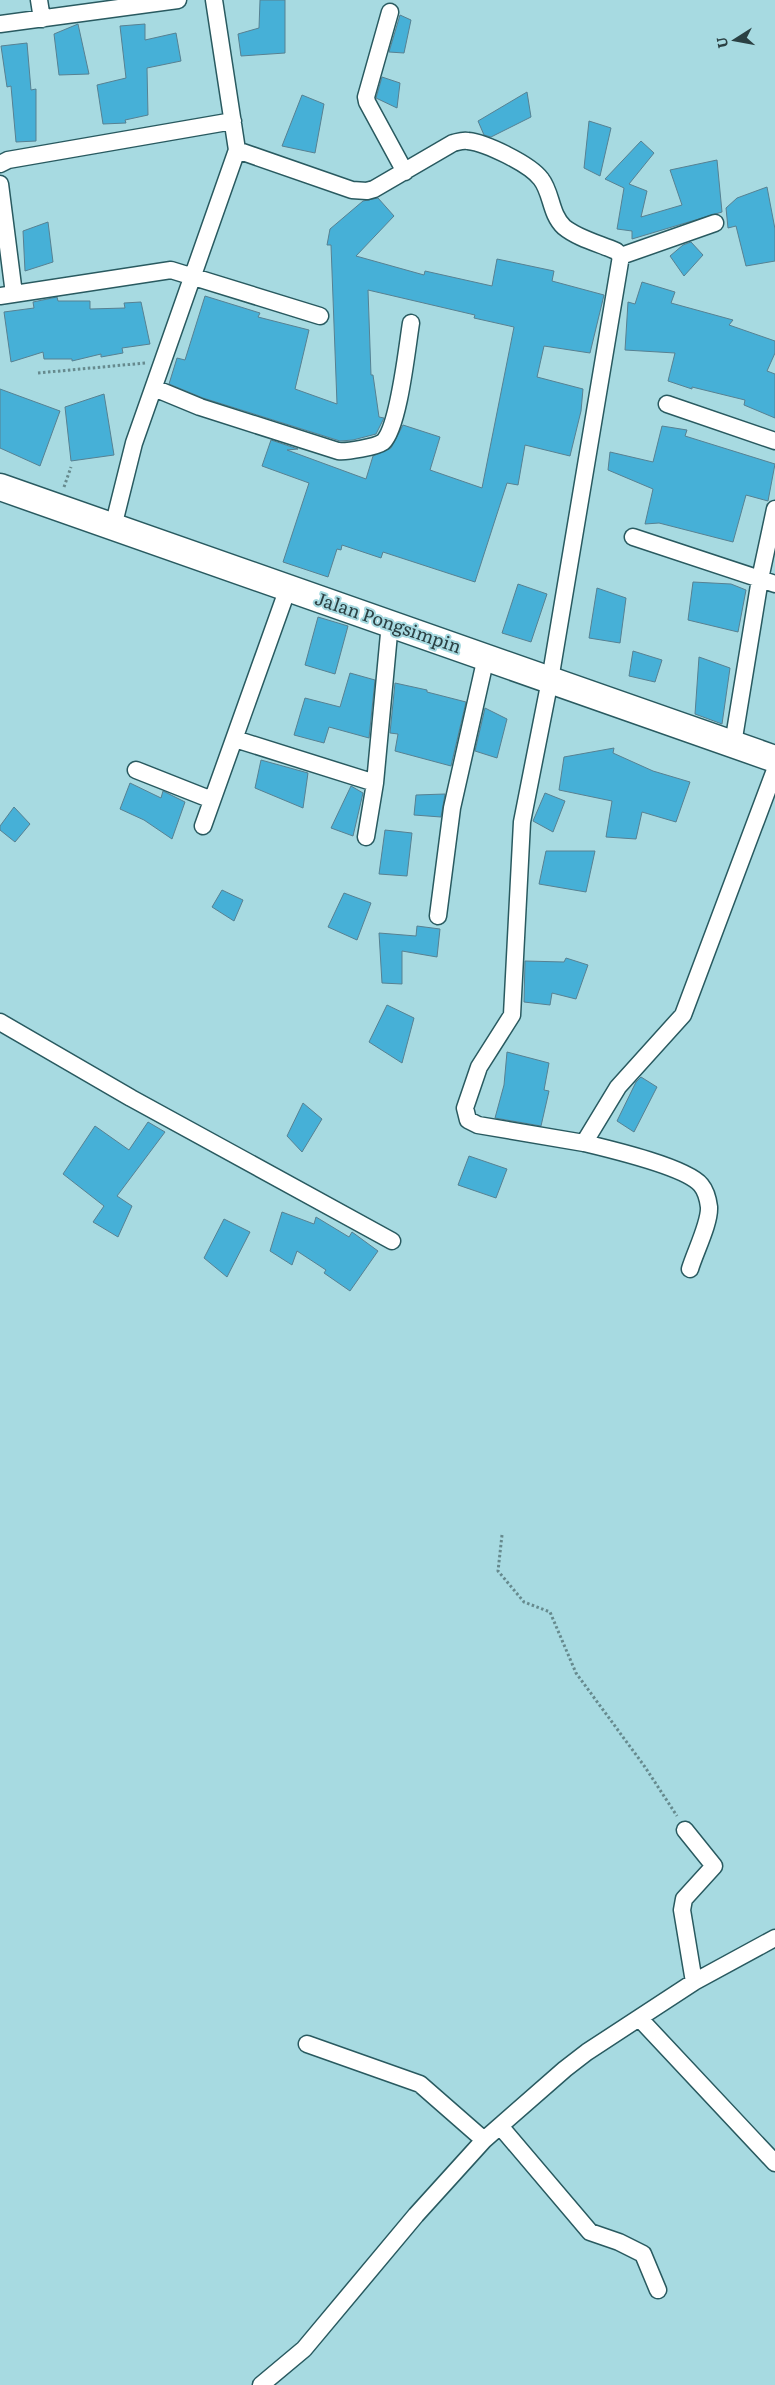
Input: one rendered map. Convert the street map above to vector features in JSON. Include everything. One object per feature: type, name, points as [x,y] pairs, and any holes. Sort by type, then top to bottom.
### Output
[{"type":"main road","name":"Jalan Pongsimpin","points":[[0,487],[775,759]]},
{"type":"street","points":[[39,0],[42,19]]},
{"type":"street","points":[[0,24],[178,0]]},
{"type":"street","points":[[113,527],[134,443],[237,150],[214,0]]},
{"type":"street","points":[[390,12],[366,96],[367,102],[405,172]]},
{"type":"street","points":[[0,164],[8,160],[233,121]]},
{"type":"street","points":[[237,150],[359,192],[374,189],[460,141],[472,142],[491,148],[519,162],[540,177],[556,215],[566,228],[616,251],[621,256]]},
{"type":"street","points":[[0,184],[7,295],[171,270],[320,316]]},
{"type":"street","points":[[621,256],[715,223]]},
{"type":"street","points":[[621,256],[550,680],[522,822],[512,1015],[479,1067],[465,1108],[468,1120],[478,1125],[584,1143],[640,1157],[687,1176],[701,1185],[707,1197],[708,1212],[690,1269]]},
{"type":"street","points":[[154,388],[200,406],[338,451],[345,452],[380,444],[385,438],[396,413],[411,323]]},
{"type":"street","points":[[667,404],[775,441]]},
{"type":"street","points":[[733,744],[767,582],[775,509]]},
{"type":"street","points":[[634,537],[767,582]]},
{"type":"street","points":[[202,826],[288,588]]},
{"type":"street","points":[[366,837],[375,783],[390,624]]},
{"type":"street","points":[[438,916],[452,808],[486,657]]},
{"type":"street","points":[[235,739],[375,783]]},
{"type":"street","points":[[136,770],[212,800]]},
{"type":"street","points":[[584,1143],[618,1087],[683,1015],[775,770]]},
{"type":"street","points":[[0,1022],[131,1098],[392,1241]]},
{"type":"street","points":[[685,1830],[714,1866],[684,1899],[682,1910],[694,1982]]},
{"type":"street","points":[[261,2385],[304,2349],[416,2215],[484,2140],[500,2126],[577,2060],[694,1982],[775,1938]]},
{"type":"street","points":[[640,2018],[775,2163]]},
{"type":"street","points":[[307,2044],[420,2084],[484,2140]]},
{"type":"street","points":[[500,2126],[590,2232],[619,2242],[643,2254],[658,2290]]},
{"type":"path","points":[[38,373],[163,362]]},
{"type":"path","points":[[502,1535],[498,1571],[524,1602],[550,1612],[576,1673],[646,1767],[685,1830]]},
{"type":"building","points":[[260,0],[285,0],[285,53],[241,56],[238,34],[259,28]]},
{"type":"building","points":[[400,15],[411,20],[404,53],[389,52]]},
{"type":"building","points":[[78,24],[89,74],[59,75],[54,34]]},
{"type":"building","points":[[145,24],[145,40],[176,33],[181,61],[147,68],[148,115],[125,120],[126,123],[103,124],[97,85],[126,78],[120,26]]},
{"type":"building","points":[[27,43],[31,90],[36,89],[36,141],[16,142],[11,86],[7,87],[1,46]]},
{"type":"building","points":[[382,77],[400,83],[397,108],[376,98]]},
{"type":"building","points":[[527,92],[531,117],[491,137],[484,135],[478,121]]},
{"type":"building","points":[[302,95],[324,104],[315,153],[282,146]]},
{"type":"building","points":[[589,121],[611,128],[600,176],[584,168]]},
{"type":"building","points":[[641,141],[654,153],[629,184],[647,191],[641,217],[682,205],[670,170],[717,160],[722,212],[632,239],[632,231],[617,229],[624,188],[605,179]]},
{"type":"building","points":[[767,187],[775,229],[775,261],[746,266],[736,226],[728,228],[726,208],[737,198]]},
{"type":"building","points":[[378,198],[394,216],[356,256],[424,275],[425,271],[492,286],[497,259],[554,271],[552,281],[604,295],[590,353],[544,346],[537,377],[583,389],[581,411],[570,456],[525,445],[518,485],[507,483],[475,582],[383,552],[381,558],[342,545],[341,550],[337,549],[328,577],[283,562],[309,483],[262,466],[271,440],[298,449],[287,450],[366,479],[373,456],[391,448],[403,425],[440,437],[430,470],[482,488],[514,327],[474,318],[475,315],[368,290],[371,375],[373,375],[379,417],[384,418],[376,434],[353,440],[340,441],[203,398],[169,384],[177,358],[185,360],[205,296],[260,313],[258,317],[309,330],[295,389],[337,404],[331,245],[327,245],[330,229],[363,201]]},
{"type":"building","points":[[48,222],[53,262],[25,271],[23,231]]},
{"type":"building","points":[[691,242],[703,255],[684,276],[670,256],[683,245]]},
{"type":"building","points":[[642,282],[675,292],[671,303],[733,320],[729,325],[775,341],[775,353],[767,371],[775,374],[775,418],[744,405],[745,400],[692,387],[692,389],[668,381],[675,353],[625,350],[628,302],[635,304]]},
{"type":"building","points":[[57,297],[58,301],[90,301],[90,309],[125,308],[124,303],[141,302],[150,344],[122,348],[123,353],[101,357],[101,354],[72,361],[72,359],[44,359],[43,352],[11,362],[4,312],[34,308],[33,302]]},
{"type":"building","points":[[0,389],[60,411],[40,466],[0,448]]},
{"type":"building","points":[[104,394],[114,455],[71,461],[65,407]]},
{"type":"building","points":[[662,426],[687,430],[685,436],[775,464],[768,501],[746,495],[733,542],[659,523],[645,524],[653,489],[608,470],[610,452],[653,462]]},
{"type":"building","points":[[693,582],[731,584],[746,590],[738,632],[688,620]]},
{"type":"building","points":[[518,584],[547,594],[531,642],[502,633]]},
{"type":"building","points":[[597,588],[626,598],[620,643],[589,638]]},
{"type":"building","points":[[318,617],[348,626],[335,674],[305,665]]},
{"type":"building","points":[[633,651],[662,660],[655,682],[629,676]]},
{"type":"building","points":[[699,657],[730,668],[722,724],[695,714]]},
{"type":"building","points":[[350,673],[375,680],[369,738],[329,727],[324,743],[294,735],[305,698],[340,707]]},
{"type":"building","points":[[395,683],[427,690],[427,692],[466,702],[451,766],[395,751],[398,734],[390,733]]},
{"type":"building","points":[[485,708],[507,719],[497,758],[475,751]]},
{"type":"building","points":[[614,748],[613,753],[653,771],[690,782],[676,822],[642,812],[636,839],[606,837],[612,801],[559,790],[564,757]]},
{"type":"building","points":[[261,760],[308,773],[303,808],[255,788]]},
{"type":"building","points":[[130,783],[161,798],[163,791],[185,802],[172,839],[144,820],[120,809]]},
{"type":"building","points":[[351,786],[363,793],[353,836],[331,828]]},
{"type":"building","points":[[545,793],[565,801],[553,832],[533,821]]},
{"type":"building","points":[[445,794],[441,817],[414,815],[416,795]]},
{"type":"building","points":[[14,807],[30,824],[15,842],[0,830],[0,826]]},
{"type":"building","points":[[385,830],[412,833],[407,876],[379,874]]},
{"type":"building","points":[[546,851],[595,851],[586,892],[539,884]]},
{"type":"building","points":[[222,890],[243,900],[234,921],[212,907]]},
{"type":"building","points":[[344,893],[371,903],[357,940],[328,927]]},
{"type":"building","points":[[417,926],[440,929],[437,957],[402,951],[402,984],[382,983],[379,933],[416,936]]},
{"type":"building","points":[[566,958],[588,965],[576,999],[552,993],[550,1005],[524,1002],[525,961],[564,962]]},
{"type":"building","points":[[387,1005],[414,1018],[402,1063],[369,1042]]},
{"type":"building","points":[[507,1052],[549,1063],[544,1090],[549,1091],[541,1126],[495,1118],[504,1085]]},
{"type":"building","points":[[641,1077],[657,1087],[634,1132],[617,1121],[636,1082]]},
{"type":"building","points":[[303,1103],[322,1119],[302,1152],[287,1136]]},
{"type":"building","points":[[148,1122],[165,1132],[117,1196],[132,1206],[118,1237],[93,1222],[104,1206],[63,1174],[95,1126],[129,1150]]},
{"type":"building","points":[[469,1156],[507,1169],[496,1198],[458,1185]]},
{"type":"building","points":[[282,1212],[314,1224],[316,1217],[349,1237],[352,1232],[378,1251],[350,1291],[324,1273],[326,1270],[297,1251],[292,1265],[270,1251]]},
{"type":"building","points":[[224,1219],[250,1232],[227,1277],[204,1258]]}]
